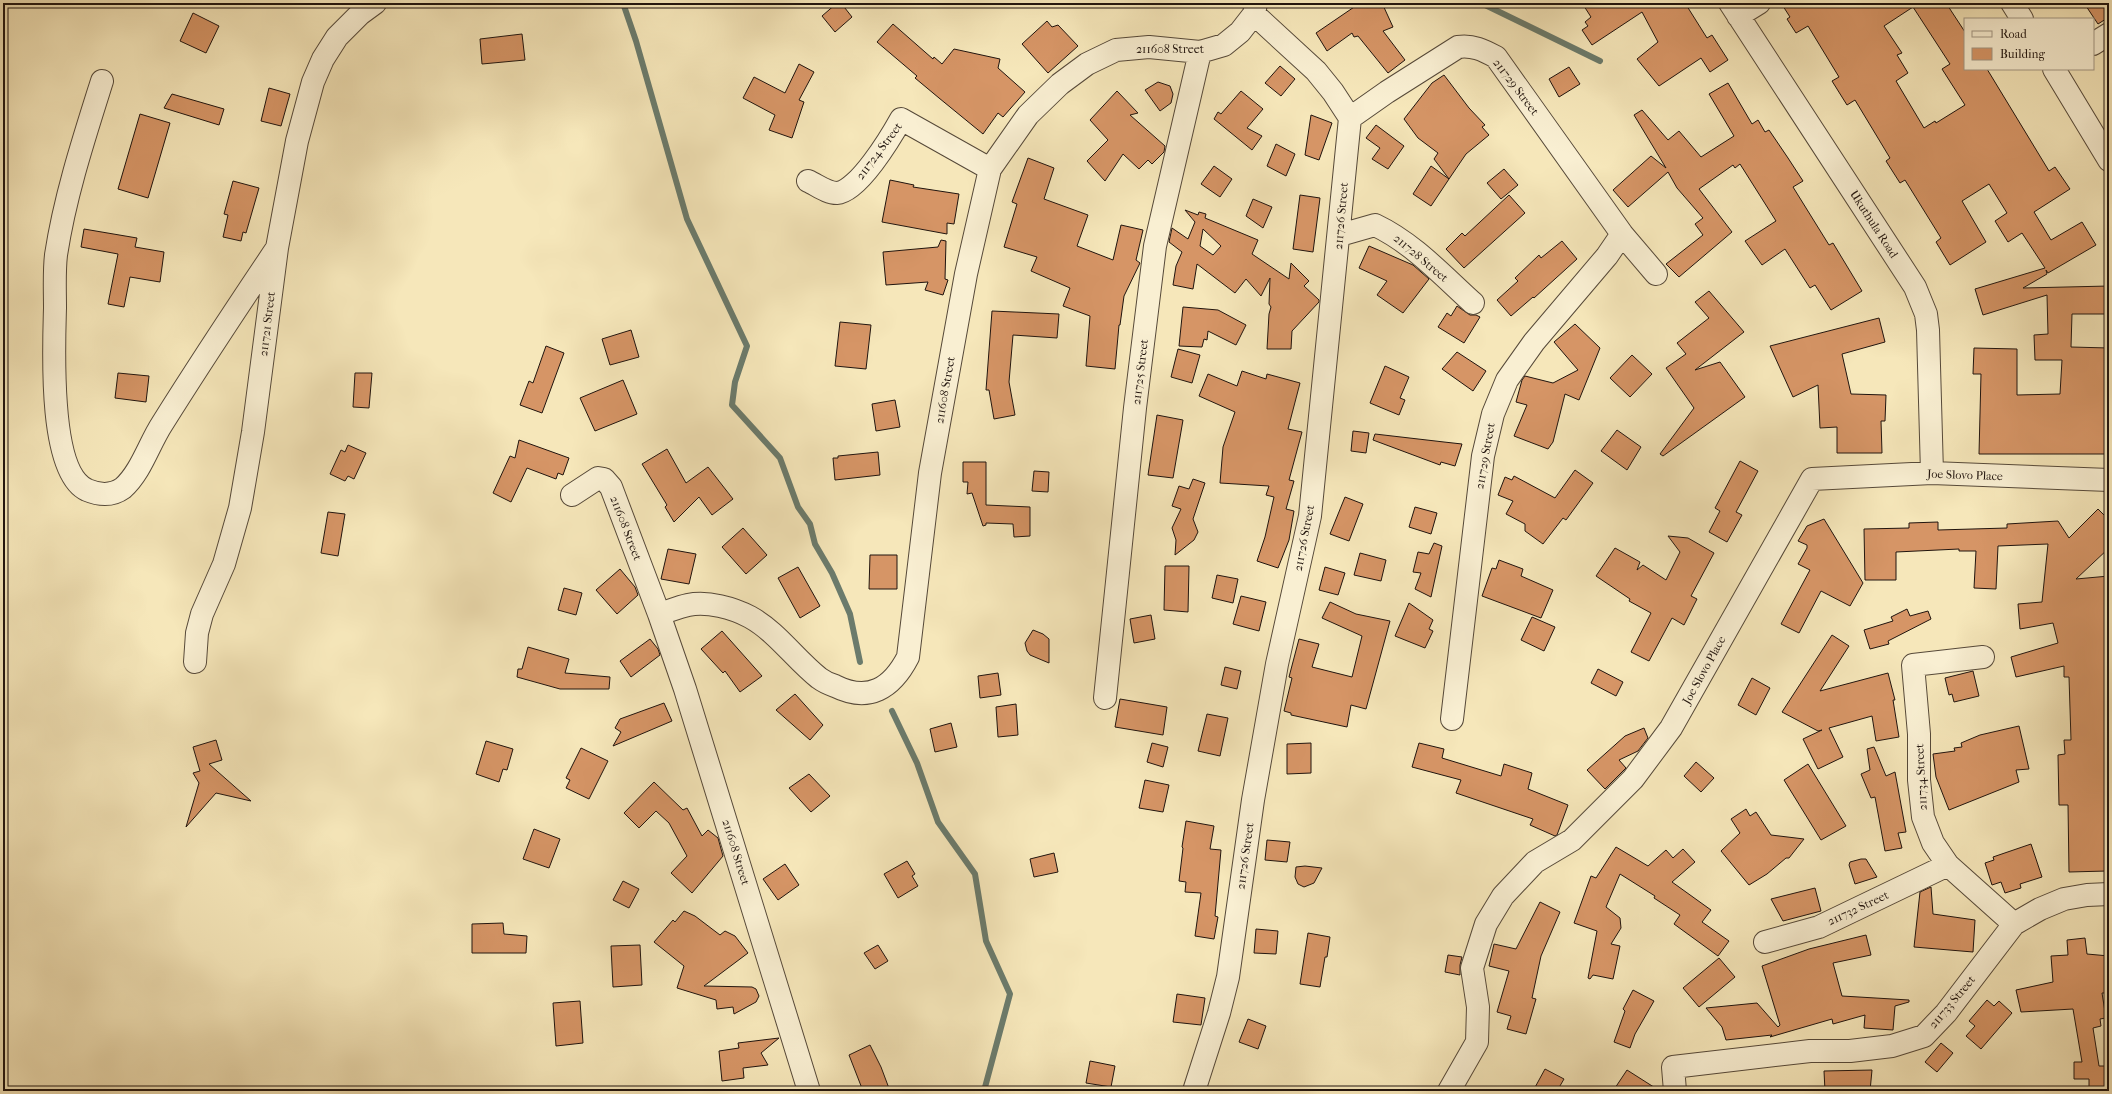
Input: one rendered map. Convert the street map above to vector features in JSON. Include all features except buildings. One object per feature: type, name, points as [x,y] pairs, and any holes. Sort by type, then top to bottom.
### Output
[{"type":"street","name":"211721 Street","points":[[195,662],[197,633],[202,614],[226,557],[240,508],[253,432],[276,248],[297,141],[313,82],[323,60],[337,37],[360,14],[375,3]]},
{"type":"street","points":[[1734,10],[1759,3]]},
{"type":"street","points":[[2012,3],[2021,18]]},
{"type":"street","points":[[1255,8],[1316,71],[1333,92],[1350,118]]},
{"type":"street","name":"211608 Street","points":[[659,614],[689,604],[716,605],[737,611],[760,624],[820,679],[850,692],[871,693],[890,683],[899,674],[908,657],[930,474],[966,274],[990,169],[1028,115],[1060,84],[1087,64],[1116,50],[1149,47],[1200,52],[1224,45],[1240,32],[1255,8]]},
{"type":"street","name":"Ukuthula Road","points":[[1734,10],[1915,287],[1926,314],[1928,330],[1932,473]]},
{"type":"street","points":[[2094,43],[2109,34]]},
{"type":"street","name":"211729 Street","points":[[1350,118],[1387,92],[1458,47],[1470,46],[1484,50],[1496,57],[1622,234],[1656,274]]},
{"type":"street","name":"211725 Street","points":[[1105,698],[1135,408],[1155,246],[1200,52]]},
{"type":"street","points":[[2055,70],[2109,160]]},
{"type":"street","points":[[102,81],[74,173],[56,256],[53,377],[59,433],[69,469],[81,487],[97,494],[108,494],[122,489],[134,475],[159,428],[205,354],[276,248]]},
{"type":"street","name":"211726 Street","points":[[1194,1091],[1219,1013],[1228,977],[1253,800],[1275,671],[1310,516],[1340,235],[1350,118]]},
{"type":"street","name":"211724 Street","points":[[808,181],[826,190],[837,193],[853,186],[882,149],[901,119],[990,169]]},
{"type":"street","name":"211728 Street","points":[[1340,235],[1375,225],[1389,232],[1418,252],[1473,303]]},
{"type":"street","name":"211729 Street","points":[[1452,718],[1483,456],[1493,414],[1507,380],[1534,342],[1607,256],[1622,234]]},
{"type":"street","name":"Joe Slovo Place","points":[[1449,1091],[1477,1042],[1478,1007],[1472,968],[1486,924],[1503,896],[1535,862],[1572,840],[1633,779],[1672,728],[1812,479],[1932,473],[2109,480]]},
{"type":"street","name":"211608 Street","points":[[572,495],[598,478],[609,482],[659,614],[685,689],[809,1091]]},
{"type":"street","name":"211734 Street","points":[[1983,657],[1913,664],[1918,734],[1918,780],[1923,817],[1933,843],[1948,865],[2014,924]]},
{"type":"street","name":"211732 Street","points":[[1765,942],[1819,927],[1948,865]]},
{"type":"street","name":"211733 Street","points":[[1675,1091],[1672,1067],[1810,1051],[1850,1051],[1892,1046],[1924,1036],[1946,1013],[2014,924],[2040,909],[2064,899],[2087,895],[2109,894]]},
{"type":"waterway","points":[[623,3],[636,41],[687,219],[747,346],[735,382],[732,405],[780,458],[798,507],[810,524],[815,544],[832,573],[850,614],[860,662]]},
{"type":"waterway","points":[[1481,3],[1600,61]]},
{"type":"waterway","points":[[892,711],[917,763],[938,822],[975,874],[986,941],[1010,994],[984,1091]]}]
